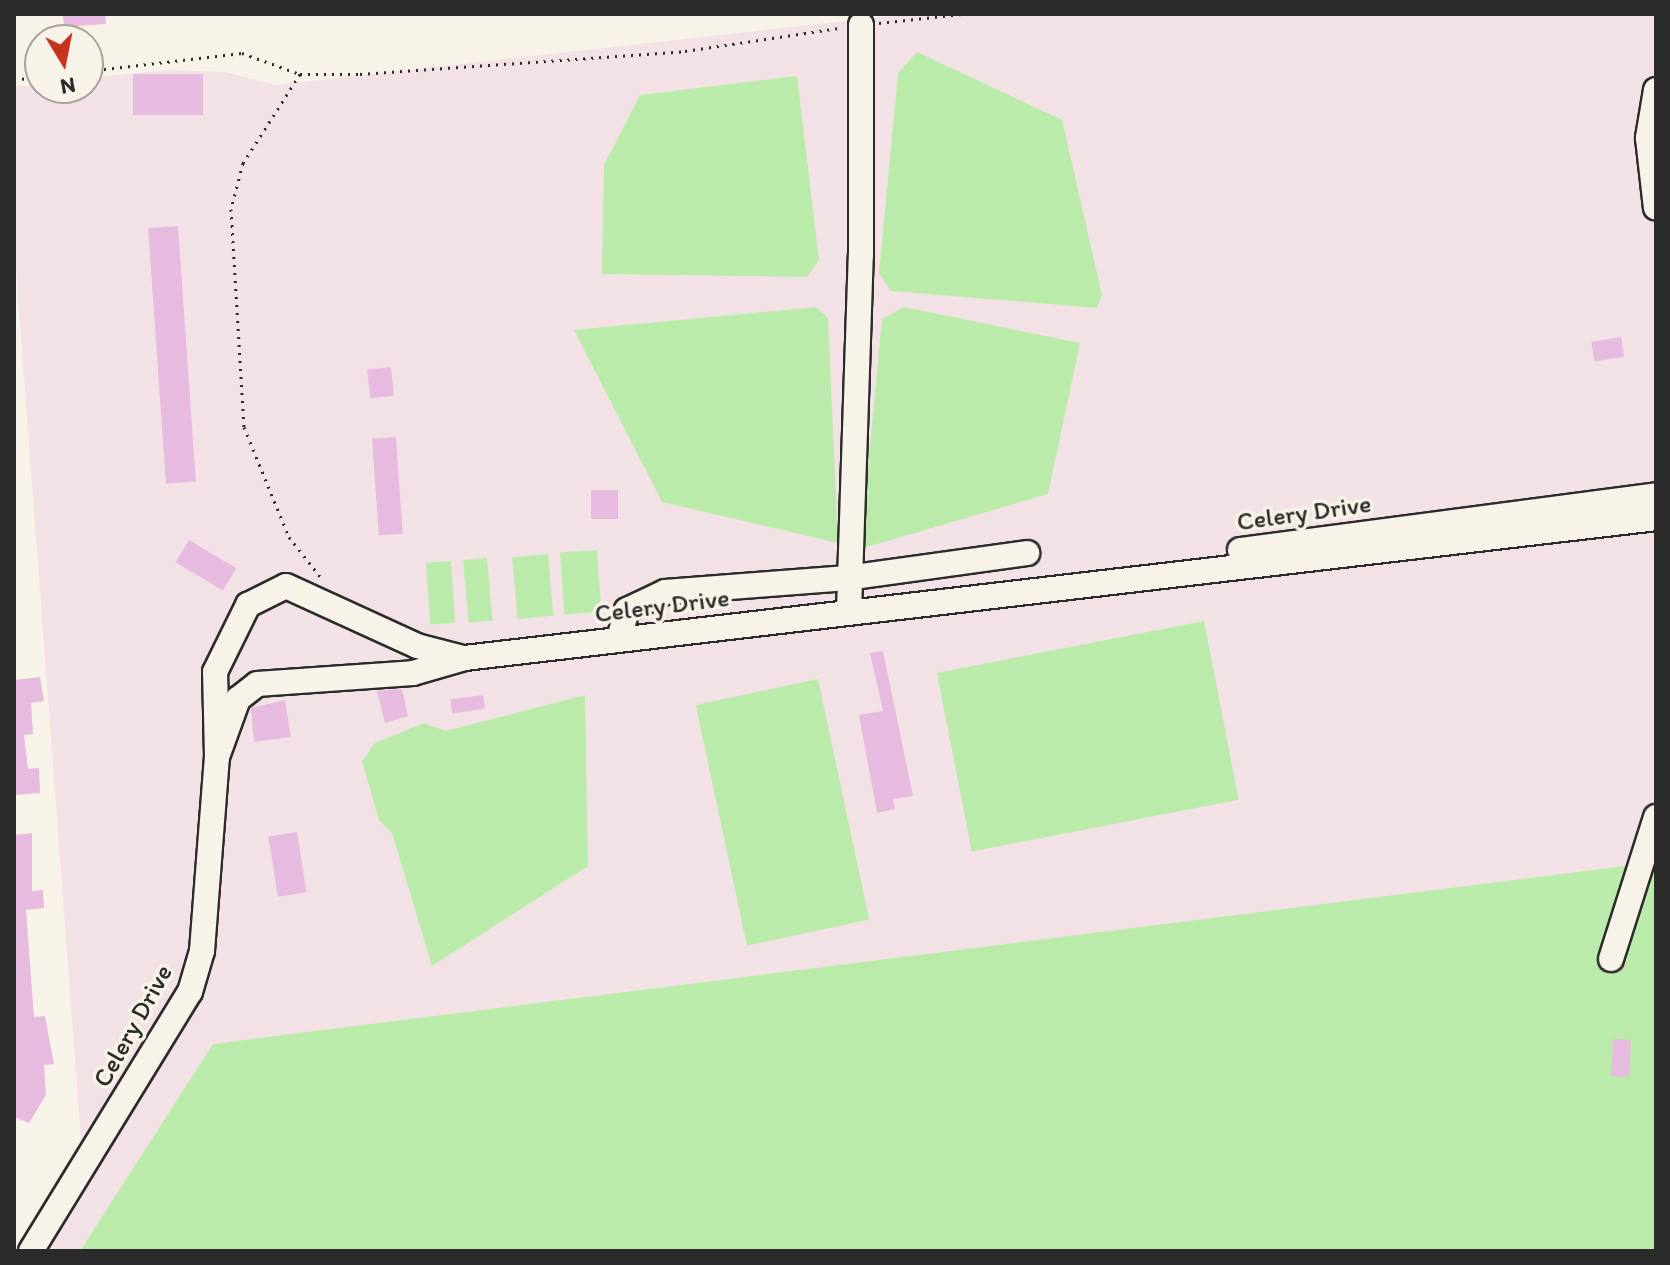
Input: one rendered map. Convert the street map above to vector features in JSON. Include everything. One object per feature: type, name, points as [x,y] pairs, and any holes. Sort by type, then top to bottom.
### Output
[{"type":"street","points":[[849,611],[847,578],[861,255],[861,25]]},
{"type":"street","points":[[1656,90],[1648,162],[1656,208]]},
{"type":"street","name":"Celery Drive","points":[[962,597],[1215,554],[1656,495]]},
{"type":"street","name":"Celery Drive","points":[[217,757],[238,699],[257,684],[413,673],[465,658],[962,597],[1656,518]]},
{"type":"street","points":[[619,639],[627,610],[665,592],[847,578],[1027,553]]},
{"type":"street","name":"Celery Drive","points":[[31,1251],[190,992],[202,951],[217,757],[215,672],[248,605],[270,590],[305,591],[417,646],[465,658]]},
{"type":"street","points":[[1611,959],[1656,817]]},
{"type":"path","points":[[104,69],[242,53],[300,74],[685,51],[861,25],[962,14]]},
{"type":"path","points":[[300,74],[239,178],[231,209],[244,427],[289,537],[332,587]]},
{"type":"shaded area","points":[[907,14],[1656,14],[1656,1251],[14,1251],[81,1139],[14,244],[14,86],[24,86],[24,104],[104,104],[104,76],[167,70],[226,72],[275,85]]},
{"type":"green space","points":[[917,52],[1062,120],[1102,295],[1097,308],[891,291],[879,273],[898,73]]},
{"type":"green space","points":[[797,76],[819,260],[807,277],[602,274],[604,165],[640,95]]},
{"type":"green space","points":[[816,307],[828,318],[838,543],[662,502],[574,330]]},
{"type":"green space","points":[[904,307],[1080,343],[1048,494],[860,549],[882,319]]},
{"type":"green space","points":[[597,550],[601,612],[564,614],[560,553]]},
{"type":"green space","points":[[548,554],[553,616],[518,619],[512,557]]},
{"type":"green space","points":[[487,558],[492,621],[469,623],[463,560]]},
{"type":"green space","points":[[451,561],[455,623],[430,625],[426,563]]},
{"type":"green space","points":[[1204,621],[1239,800],[972,852],[937,673]]},
{"type":"green space","points":[[818,679],[869,920],[747,946],[696,705]]},
{"type":"green space","points":[[585,695],[588,866],[432,966],[392,833],[379,820],[362,761],[375,743],[424,723],[446,731]]},
{"type":"green space","points":[[1656,862],[1656,1251],[80,1251],[213,1044]]},
{"type":"building","points":[[63,14],[105,14],[106,24],[64,24]]},
{"type":"building","points":[[133,74],[203,74],[203,115],[133,115]]},
{"type":"building","points":[[178,226],[196,481],[166,483],[148,228]]},
{"type":"building","points":[[1621,337],[1624,357],[1594,361],[1591,342]]},
{"type":"building","points":[[391,367],[394,396],[370,398],[367,370]]},
{"type":"building","points":[[396,437],[403,534],[379,535],[372,439]]},
{"type":"building","points":[[591,490],[618,490],[618,519],[591,519]]},
{"type":"building","points":[[189,540],[236,568],[223,591],[176,562]]},
{"type":"building","points":[[883,651],[913,796],[893,799],[895,809],[877,813],[859,715],[883,711],[870,653]]},
{"type":"building","points":[[40,677],[44,701],[31,703],[33,734],[24,735],[28,769],[39,768],[40,793],[14,795],[14,680]]},
{"type":"building","points":[[402,689],[408,716],[385,723],[377,691]]},
{"type":"building","points":[[483,695],[485,709],[452,713],[450,700]]},
{"type":"building","points":[[285,700],[291,737],[254,742],[251,708]]},
{"type":"building","points":[[297,832],[307,892],[278,897],[268,837]]},
{"type":"building","points":[[32,833],[32,891],[43,890],[44,908],[26,910],[34,1017],[45,1016],[54,1064],[44,1065],[46,1095],[29,1123],[14,1117],[14,835]]},
{"type":"building","points":[[1613,1039],[1631,1040],[1629,1077],[1611,1076]]}]
